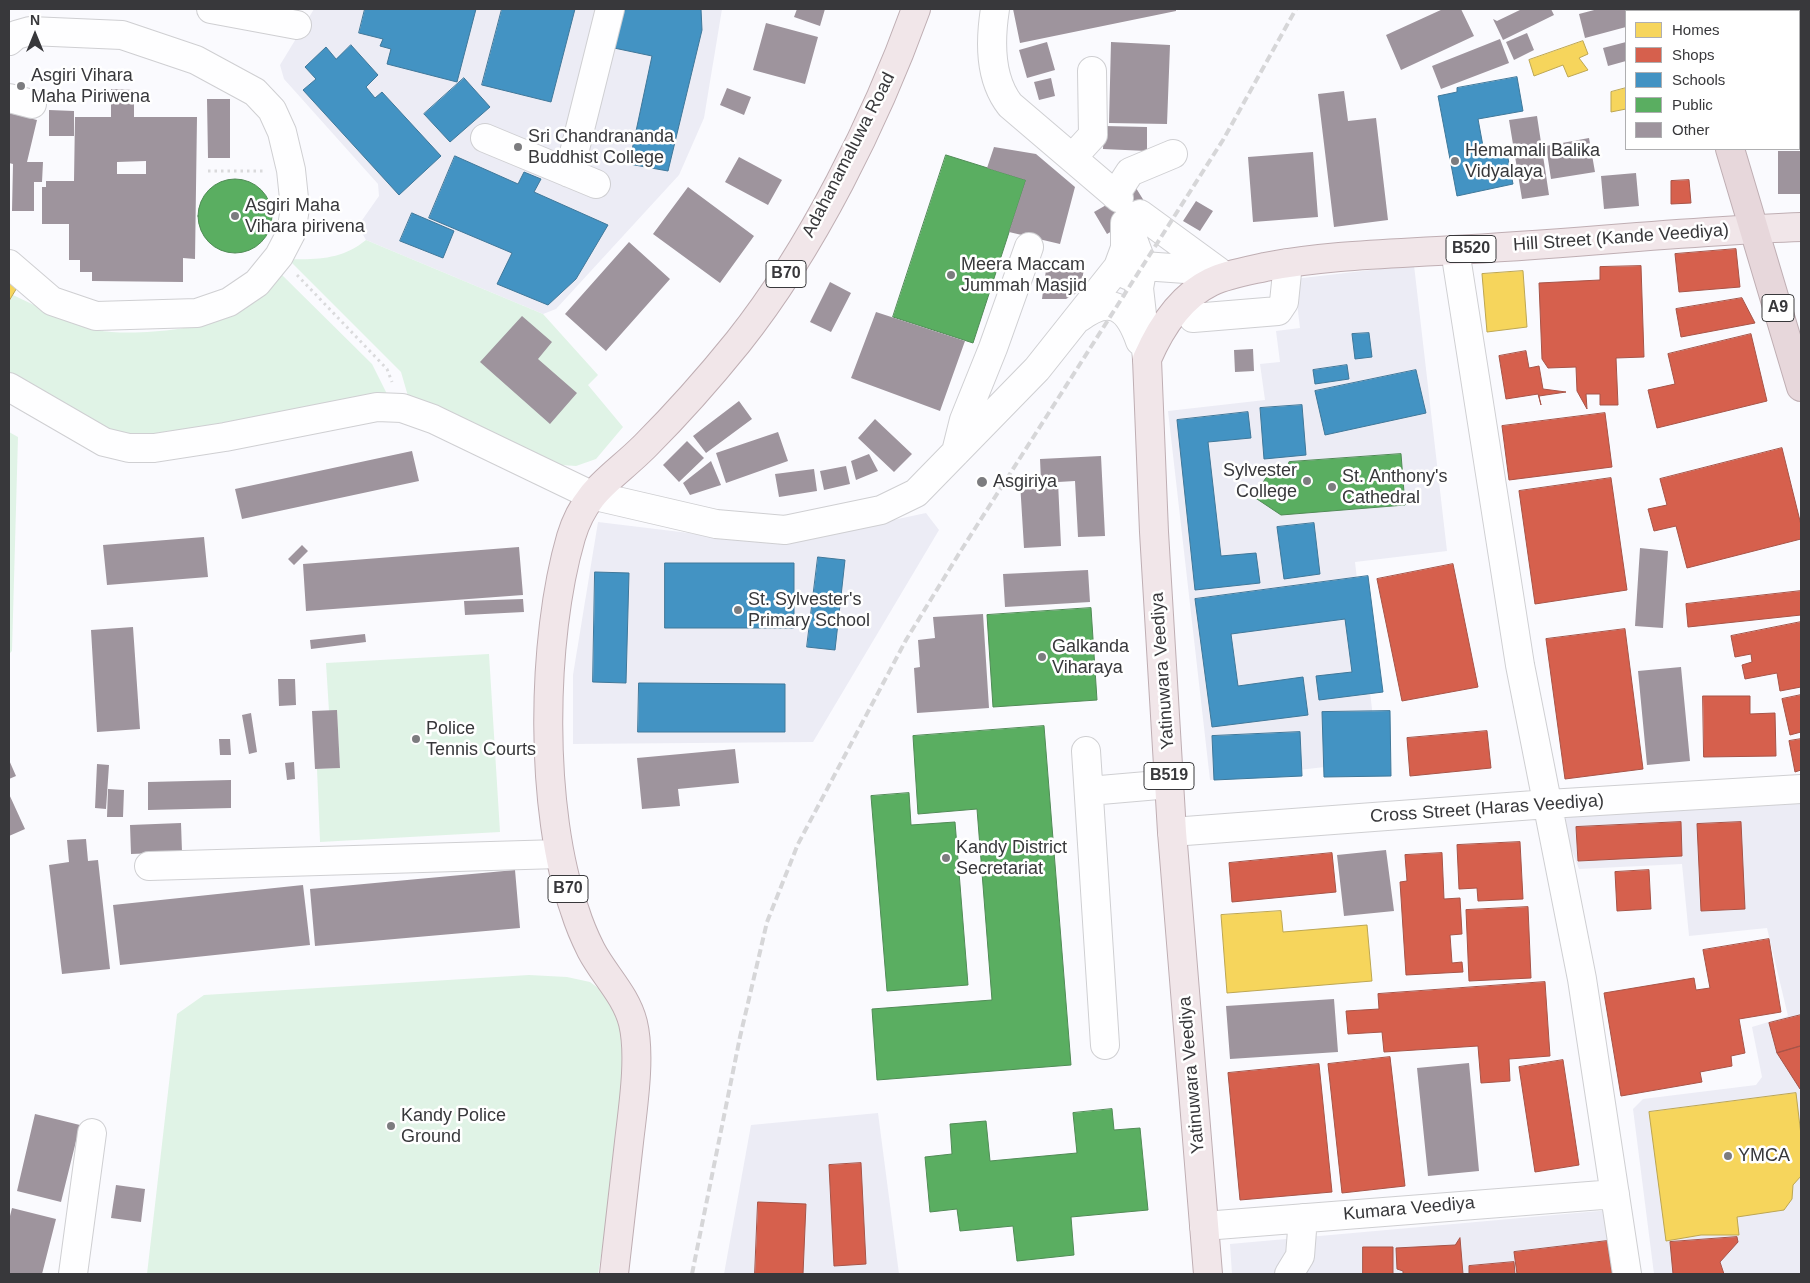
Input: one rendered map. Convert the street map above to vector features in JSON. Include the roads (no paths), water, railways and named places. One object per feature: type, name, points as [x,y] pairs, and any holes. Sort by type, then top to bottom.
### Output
[{"type":"highway","name":"A9","points":[[1730,150],[1801,387]]},
{"type":"main road","name":"Adahanamaluwa Road","points":[[591,495],[644,447],[694,393],[737,343],[780,285],[839,181],[902,47],[916,9]]},
{"type":"main road","name":"Hill Street (Kande Veediya)","points":[[1193,306],[1225,276],[1288,263],[1348,255],[1455,250],[1755,228],[1801,227]]},
{"type":"main road","name":"Yatinuwara Veediya","points":[[1193,306],[1170,317],[1158,334],[1146,359],[1154,532],[1172,832],[1208,1274]]},
{"type":"main road","name":"B70","points":[[591,495],[580,512],[563,568],[555,619],[549,724],[553,812],[565,881],[581,928],[592,951],[625,1002],[633,1023],[634,1095],[614,1274]]},
{"type":"street","points":[[211,9],[297,25]]},
{"type":"street","points":[[569,173],[610,9]]},
{"type":"street","points":[[995,9],[992,45],[994,68],[998,87],[1010,105],[1072,158],[1124,208],[1225,276]]},
{"type":"street","points":[[9,41],[16,35],[30,32],[122,35],[196,60],[255,92],[272,110],[282,132],[291,170],[295,208],[291,233],[279,256],[256,283],[229,302],[197,313],[96,316],[52,301],[9,264]]},
{"type":"street","points":[[1072,158],[1093,135],[1092,71]]},
{"type":"street","points":[[485,138],[596,184]]},
{"type":"street","points":[[9,387],[104,442],[129,448],[154,448],[225,437],[377,407],[402,408],[433,420],[591,495],[716,524],[784,530],[881,510],[916,493],[1037,369],[1118,267],[1123,256],[1126,239],[1124,208],[1130,172],[1173,154]]},
{"type":"street","points":[[1124,208],[1143,266],[1139,288],[1146,359]]},
{"type":"street","points":[[955,453],[964,420],[993,348],[1029,247]]},
{"type":"street","points":[[1455,250],[1520,665],[1582,978],[1627,1274]]},
{"type":"street","points":[[1193,306],[1278,311],[1284,302],[1288,263]]},
{"type":"street","points":[[1100,289],[1143,266],[1200,270],[1225,276]]},
{"type":"street","points":[[1078,319],[1099,306],[1109,304],[1118,306],[1130,319],[1146,359]]},
{"type":"street","points":[[1086,751],[1105,1045]]},
{"type":"street","points":[[1089,791],[1170,784]]},
{"type":"street","name":"Cross Street (Haras Veediya)","points":[[1172,832],[1548,804],[1801,789]]},
{"type":"street","points":[[149,866],[560,854]]},
{"type":"street","points":[[73,1274],[92,1133]]},
{"type":"street","name":"Kumara Veediya","points":[[1204,1226],[1614,1194]]},
{"type":"street","points":[[1289,1274],[1300,1256],[1303,1218]]},
{"type":"railway","points":[[692,1274],[740,1037],[767,922],[798,844],[906,640],[960,552],[1223,140],[1296,9]]},
{"type":"place","name":"Asgiri Vihara Maha Piriwena","points":[[21,86]]},
{"type":"place","name":"Sri Chandrananda Buddhist College","points":[[518,147]]},
{"type":"place","name":"Hemamali Balika Vidyalaya","points":[[1455,161]]},
{"type":"place","name":"Asgiri Maha Vihara pirivena","points":[[235,216]]},
{"type":"place","name":"Meera Maccam Jummah Masjid","points":[[951,275]]},
{"type":"place","name":"Sylvester College","points":[[1307,481]]},
{"type":"place","name":"Asgiriya","points":[[982,482]]},
{"type":"place","name":"St. Anthony's Cathedral","points":[[1332,487]]},
{"type":"place","name":"St. Sylvester's Primary School","points":[[738,610]]},
{"type":"place","name":"Galkanda Viharaya","points":[[1042,657]]},
{"type":"place","name":"Police Tennis Courts","points":[[416,739]]},
{"type":"place","name":"Kandy District Secretariat","points":[[946,858]]},
{"type":"place","name":"Kandy Police Ground","points":[[391,1126]]},
{"type":"place","name":"YMCA","points":[[1728,1156]]}]
